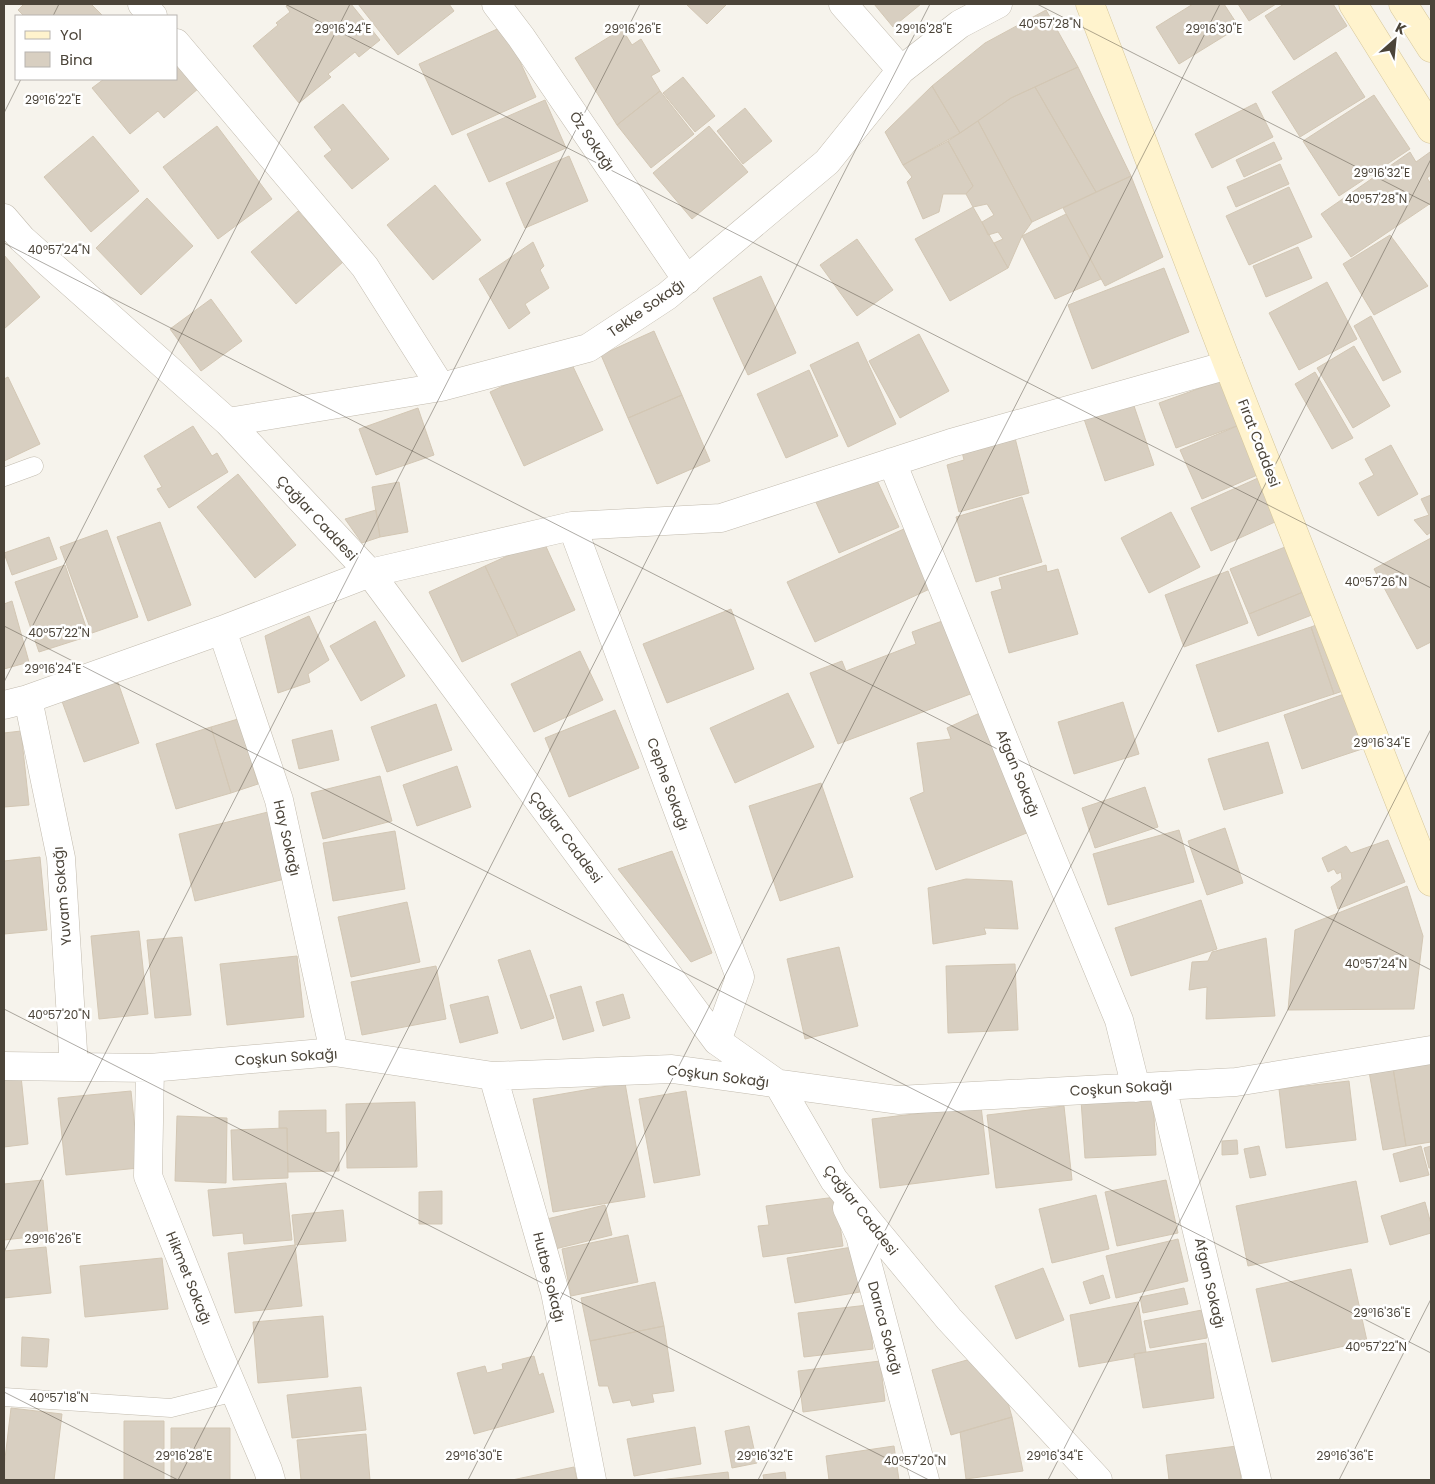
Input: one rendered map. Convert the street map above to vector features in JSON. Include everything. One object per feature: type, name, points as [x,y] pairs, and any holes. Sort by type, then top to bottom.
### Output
[{"type":"street","points":[[142,4],[152,15]]},
{"type":"street","name":"Öz Sokağı","points":[[496,4],[521,36],[687,280]]},
{"type":"street","points":[[843,4],[901,70]]},
{"type":"street","name":"Tekke Sokağı","points":[[228,422],[441,387],[588,348],[667,296],[827,162],[901,70],[960,24],[998,4]]},
{"type":"street","name":"Fırat Caddesi","points":[[1090,4],[1228,365],[1431,882]]},
{"type":"street","points":[[1353,4],[1431,129]]},
{"type":"street","points":[[1403,4],[1431,48]]},
{"type":"street","points":[[178,45],[365,267],[441,387]]},
{"type":"street","name":"Çağlar Caddesi","points":[[4,218],[22,239],[228,422],[370,574],[717,1041],[778,1084],[834,1180],[949,1319],[1098,1480]]},
{"type":"street","points":[[16,702],[222,630],[370,574],[572,526],[722,518],[951,443],[1228,365]]},
{"type":"street","name":"Afgan Sokağı","points":[[892,462],[1119,1020],[1136,1088]]},
{"type":"street","name":"Cephe Sokağı","points":[[572,526],[740,977],[717,1041]]},
{"type":"street","name":"Hay Sokağı","points":[[222,630],[279,800],[334,1052]]},
{"type":"street","name":"Yuvam Sokağı","points":[[16,702],[61,858],[74,1067]]},
{"type":"street","name":"Coşkun Sokağı","points":[[4,1066],[150,1068],[334,1052],[493,1076],[672,1068],[898,1100],[1236,1082],[1431,1050]]},
{"type":"street","name":"Hikmet Sokağı","points":[[150,1068],[148,1176],[268,1470],[270,1480]]},
{"type":"street","name":"Hutbe Sokağı","points":[[493,1076],[555,1292],[592,1480]]},
{"type":"street","name":"Afgan Sokağı","points":[[1162,1086],[1257,1480]]},
{"type":"street","name":"Darıca Sokağı","points":[[834,1180],[860,1236],[925,1480]]},
{"type":"lane","points":[[4,478],[34,466]]},
{"type":"lane","points":[[4,1397],[171,1408],[235,1392]]},
{"type":"building","points":[[24,4],[91,4],[102,15],[23,15],[18,10]]},
{"type":"building","points":[[290,4],[351,4],[380,40],[359,57],[355,52],[328,74],[331,77],[299,103],[253,46],[290,12],[286,6]]},
{"type":"building","points":[[358,4],[449,4],[454,11],[398,55]]},
{"type":"building","points":[[686,4],[727,4],[707,24]]},
{"type":"building","points":[[874,4],[921,4],[893,27]]},
{"type":"building","points":[[1193,4],[1224,4],[1239,27],[1179,64],[1156,27]]},
{"type":"building","points":[[1238,4],[1276,4],[1249,21]]},
{"type":"building","points":[[1284,4],[1333,4],[1347,26],[1294,60],[1265,16]]},
{"type":"building","points":[[1046,10],[1078,67],[1011,98],[960,133],[932,86],[985,43]]},
{"type":"building","points":[[504,26],[536,97],[452,135],[419,64]]},
{"type":"building","points":[[622,29],[632,45],[641,39],[660,71],[651,76],[660,91],[617,125],[575,58]]},
{"type":"building","points":[[1336,52],[1365,97],[1300,137],[1272,92]]},
{"type":"building","points":[[178,65],[199,88],[164,118],[158,111],[130,134],[92,88],[103,80],[178,80]]},
{"type":"building","points":[[1078,67],[1131,176],[1096,192],[1035,87]]},
{"type":"building","points":[[683,77],[715,116],[695,132],[663,93]]},
{"type":"building","points":[[932,86],[960,133],[903,165],[885,132]]},
{"type":"building","points":[[1035,87],[1096,192],[1032,222],[978,121],[1011,98]]},
{"type":"building","points":[[660,91],[694,134],[651,168],[617,125]]},
{"type":"building","points":[[1374,95],[1410,149],[1339,196],[1303,141]]},
{"type":"building","points":[[545,100],[566,148],[489,182],[467,134]]},
{"type":"building","points":[[1256,103],[1273,137],[1212,168],[1195,134]]},
{"type":"building","points":[[343,104],[389,159],[352,189],[324,156],[332,150],[314,127]]},
{"type":"building","points":[[745,108],[772,141],[743,164],[717,131]]},
{"type":"building","points":[[978,121],[1032,222],[1022,236],[1008,268],[994,243],[1003,239],[998,232],[988,235],[982,222],[994,215],[987,204],[973,207],[966,194],[973,186],[948,141]]},
{"type":"building","points":[[217,126],[272,199],[218,239],[163,167]]},
{"type":"building","points":[[709,126],[748,172],[692,219],[653,173]]},
{"type":"building","points":[[93,136],[139,191],[91,232],[44,177]]},
{"type":"building","points":[[948,141],[973,186],[966,194],[943,194],[939,212],[923,219],[907,182],[912,177],[903,165]]},
{"type":"building","points":[[1274,142],[1282,159],[1244,177],[1236,160]]},
{"type":"building","points":[[1410,152],[1416,162],[1430,152],[1431,154],[1431,175],[1427,178],[1431,184],[1431,203],[1351,257],[1321,214]]},
{"type":"building","points":[[569,156],[588,201],[525,228],[506,183]]},
{"type":"building","points":[[1280,164],[1289,184],[1236,207],[1227,187]]},
{"type":"building","points":[[1131,176],[1163,257],[1105,286],[1063,208]]},
{"type":"building","points":[[435,185],[481,240],[433,280],[387,225]]},
{"type":"building","points":[[1289,187],[1312,237],[1249,265],[1226,216]]},
{"type":"building","points":[[147,198],[193,246],[141,295],[96,248]]},
{"type":"building","points":[[973,207],[1008,268],[950,301],[915,239]]},
{"type":"building","points":[[298,211],[343,262],[296,304],[251,252]]},
{"type":"building","points":[[1066,214],[1101,279],[1055,299],[1022,236]]},
{"type":"building","points":[[1390,235],[1428,286],[1374,315],[1343,264]]},
{"type":"building","points":[[857,239],[893,290],[857,316],[820,265]]},
{"type":"building","points":[[533,242],[544,266],[540,270],[549,288],[525,304],[530,313],[509,329],[479,279]]},
{"type":"building","points":[[1298,247],[1312,278],[1266,297],[1253,266]]},
{"type":"building","points":[[4,255],[40,297],[4,329]]},
{"type":"building","points":[[1164,268],[1189,332],[1092,369],[1068,305]]},
{"type":"building","points":[[761,276],[796,353],[748,375],[713,298]]},
{"type":"building","points":[[1327,282],[1357,339],[1299,370],[1269,313]]},
{"type":"building","points":[[211,299],[242,341],[201,371],[170,329]]},
{"type":"building","points":[[1371,316],[1401,372],[1383,381],[1354,326]]},
{"type":"building","points":[[654,331],[682,395],[628,418],[601,355]]},
{"type":"building","points":[[919,334],[949,391],[900,418],[869,361]]},
{"type":"building","points":[[858,342],[896,424],[848,447],[810,365]]},
{"type":"building","points":[[1354,346],[1390,406],[1353,428],[1317,368]]},
{"type":"building","points":[[568,356],[603,430],[524,466],[490,392]]},
{"type":"building","points":[[809,370],[838,436],[786,458],[757,394]]},
{"type":"building","points":[[1315,372],[1353,438],[1332,449],[1295,384]]},
{"type":"building","points":[[8,377],[40,444],[4,461],[4,379]]},
{"type":"building","points":[[1225,379],[1242,424],[1176,448],[1159,403]]},
{"type":"building","points":[[682,395],[710,461],[657,484],[628,418]]},
{"type":"building","points":[[1131,397],[1154,465],[1105,481],[1082,413]]},
{"type":"building","points":[[418,408],[434,455],[376,475],[359,429]]},
{"type":"building","points":[[1242,424],[1262,473],[1202,499],[1180,450]]},
{"type":"building","points":[[193,426],[212,456],[217,453],[228,472],[169,508],[157,489],[162,487],[144,456]]},
{"type":"building","points":[[1014,434],[1029,493],[959,512],[947,465],[964,460],[961,448]]},
{"type":"building","points":[[1391,445],[1418,494],[1378,516],[1359,483],[1374,475],[1365,459]]},
{"type":"building","points":[[238,474],[296,545],[255,578],[197,507]]},
{"type":"building","points":[[874,474],[899,527],[839,553],[815,500]]},
{"type":"building","points":[[1267,474],[1286,517],[1211,551],[1191,508]]},
{"type":"building","points":[[399,482],[408,532],[380,537],[372,487]]},
{"type":"building","points":[[1431,495],[1431,532],[1427,535],[1414,520],[1429,515],[1421,499]]},
{"type":"building","points":[[1022,497],[1042,562],[976,582],[956,517]]},
{"type":"building","points":[[376,510],[380,537],[362,543],[345,519]]},
{"type":"building","points":[[1171,512],[1200,567],[1149,593],[1121,538]]},
{"type":"building","points":[[160,522],[191,605],[148,621],[117,537]]},
{"type":"building","points":[[906,528],[934,587],[815,642],[787,582]]},
{"type":"building","points":[[107,530],[138,617],[92,633],[60,547]]},
{"type":"building","points":[[49,537],[57,559],[12,575],[4,553]]},
{"type":"building","points":[[1431,538],[1431,642],[1417,649],[1374,569]]},
{"type":"building","points":[[543,540],[575,610],[518,636],[485,566]]},
{"type":"building","points":[[1295,543],[1313,588],[1249,614],[1230,569]]},
{"type":"building","points":[[65,565],[89,636],[39,652],[15,582]]},
{"type":"building","points":[[1046,565],[1047,572],[1058,569],[1078,634],[1009,653],[991,592],[1002,589],[999,578]]},
{"type":"building","points":[[485,566],[518,636],[462,662],[429,592]]},
{"type":"building","points":[[1228,571],[1248,623],[1184,647],[1165,595]]},
{"type":"building","points":[[1313,588],[1322,611],[1258,636],[1249,614]]},
{"type":"building","points":[[12,601],[29,662],[4,669],[4,604]]},
{"type":"building","points":[[731,609],[754,669],[667,703],[643,644]]},
{"type":"building","points":[[309,616],[329,660],[308,674],[310,682],[278,693],[265,636]]},
{"type":"building","points":[[945,620],[973,693],[838,744],[810,673],[842,661],[846,671],[916,644],[912,632]]},
{"type":"building","points":[[375,621],[405,676],[361,701],[330,646]]},
{"type":"building","points":[[1324,622],[1346,690],[1334,694],[1311,627]]},
{"type":"building","points":[[1311,627],[1334,694],[1218,732],[1196,665]]},
{"type":"building","points":[[580,651],[603,700],[534,732],[511,684]]},
{"type":"building","points":[[115,674],[139,743],[84,762],[59,693]]},
{"type":"building","points":[[1350,692],[1368,747],[1302,769],[1284,715]]},
{"type":"building","points":[[788,693],[814,747],[735,783],[710,728]]},
{"type":"building","points":[[1123,702],[1139,754],[1074,774],[1058,722]]},
{"type":"building","points":[[436,704],[452,750],[387,772],[371,727]]},
{"type":"building","points":[[615,710],[639,768],[569,797],[545,738]]},
{"type":"building","points":[[984,711],[1029,832],[936,870],[910,798],[924,792],[917,743],[951,739],[947,728]]},
{"type":"building","points":[[238,719],[258,784],[231,793],[211,727]]},
{"type":"building","points":[[211,727],[231,793],[176,809],[156,744]]},
{"type":"building","points":[[332,730],[339,760],[299,769],[292,740]]},
{"type":"building","points":[[21,731],[29,805],[4,807],[4,733]]},
{"type":"building","points":[[1268,742],[1283,793],[1224,810],[1208,759]]},
{"type":"building","points":[[457,766],[471,807],[417,826],[403,785]]},
{"type":"building","points":[[380,776],[392,821],[323,839],[311,793]]},
{"type":"building","points":[[821,783],[853,877],[780,901],[749,806]]},
{"type":"building","points":[[1145,787],[1158,827],[1095,848],[1082,808]]},
{"type":"building","points":[[272,811],[289,878],[195,901],[179,834]]},
{"type":"building","points":[[1225,828],[1243,883],[1207,895],[1188,841]]},
{"type":"building","points":[[1179,830],[1194,882],[1108,905],[1093,854]]},
{"type":"building","points":[[395,831],[405,889],[333,901],[323,843]]},
{"type":"building","points":[[1388,840],[1405,882],[1338,909],[1331,887],[1342,879],[1341,872],[1337,874],[1334,869],[1328,872],[1322,858],[1346,846],[1351,853]]},
{"type":"building","points":[[672,851],[712,953],[691,962],[618,869]]},
{"type":"building","points":[[40,857],[47,930],[4,934],[4,861]]},
{"type":"building","points":[[966,879],[1012,881],[1018,929],[984,928],[986,934],[933,944],[928,888]]},
{"type":"building","points":[[1407,886],[1423,936],[1414,1009],[1288,1010],[1295,930]]},
{"type":"building","points":[[1201,900],[1217,949],[1131,976],[1115,928]]},
{"type":"building","points":[[407,902],[420,962],[351,977],[338,917]]},
{"type":"building","points":[[139,931],[148,1014],[99,1019],[91,936]]},
{"type":"building","points":[[182,937],[191,1015],[155,1018],[147,940]]},
{"type":"building","points":[[1266,938],[1275,1016],[1206,1019],[1207,987],[1189,990],[1192,962],[1208,961],[1212,952]]},
{"type":"building","points":[[839,947],[858,1026],[805,1039],[787,959]]},
{"type":"building","points":[[530,950],[554,1018],[521,1029],[498,960]]},
{"type":"building","points":[[297,956],[304,1017],[227,1025],[220,964]]},
{"type":"building","points":[[1015,964],[1018,1030],[948,1033],[946,966]]},
{"type":"building","points":[[436,966],[446,1019],[362,1035],[351,982]]},
{"type":"building","points":[[581,986],[594,1031],[563,1040],[550,995]]},
{"type":"building","points":[[623,994],[630,1018],[603,1026],[596,1002]]},
{"type":"building","points":[[488,996],[498,1033],[460,1043],[450,1005]]},
{"type":"building","points":[[1431,1056],[1431,1142],[1406,1146],[1392,1062]]},
{"type":"building","points":[[1392,1062],[1406,1146],[1383,1150],[1368,1066]]},
{"type":"building","points":[[21,1076],[28,1144],[4,1147],[4,1078]]},
{"type":"building","points":[[1349,1081],[1356,1140],[1286,1148],[1279,1089]]},
{"type":"building","points":[[625,1083],[645,1197],[553,1212],[533,1099]]},
{"type":"building","points":[[131,1091],[139,1168],[66,1175],[58,1098]]},
{"type":"building","points":[[686,1091],[700,1175],[654,1183],[639,1099]]},
{"type":"building","points":[[1153,1097],[1156,1155],[1085,1158],[1081,1100]]},
{"type":"building","points":[[415,1102],[417,1167],[347,1168],[346,1104]]},
{"type":"building","points":[[981,1106],[989,1174],[880,1188],[872,1119]]},
{"type":"building","points":[[1064,1106],[1072,1180],[996,1188],[987,1115]]},
{"type":"building","points":[[326,1110],[326,1133],[339,1132],[339,1171],[288,1172],[287,1128],[279,1128],[279,1111]]},
{"type":"building","points":[[177,1116],[227,1118],[226,1183],[175,1181]]},
{"type":"building","points":[[287,1128],[288,1178],[233,1180],[231,1130]]},
{"type":"building","points":[[1237,1140],[1238,1154],[1222,1155],[1222,1141]]},
{"type":"building","points":[[1259,1146],[1266,1175],[1250,1178],[1244,1149]]},
{"type":"building","points":[[1421,1146],[1429,1175],[1400,1182],[1393,1154]]},
{"type":"building","points":[[1431,1146],[1431,1168],[1429,1168],[1424,1148]]},
{"type":"building","points":[[43,1180],[48,1235],[4,1240],[4,1184]]},
{"type":"building","points":[[1166,1180],[1178,1233],[1117,1246],[1105,1192]]},
{"type":"building","points":[[1356,1181],[1368,1242],[1248,1266],[1236,1206]]},
{"type":"building","points":[[286,1183],[292,1240],[244,1244],[243,1233],[213,1236],[208,1190]]},
{"type":"building","points":[[442,1191],[442,1224],[419,1224],[419,1192]]},
{"type":"building","points":[[1096,1195],[1109,1249],[1052,1263],[1039,1209]]},
{"type":"building","points":[[836,1197],[843,1246],[763,1257],[758,1226],[769,1225],[766,1206]]},
{"type":"building","points":[[1425,1202],[1431,1224],[1431,1233],[1390,1245],[1381,1216]]},
{"type":"building","points":[[605,1205],[612,1235],[555,1249],[547,1219]]},
{"type":"building","points":[[343,1210],[346,1241],[295,1245],[292,1215]]},
{"type":"building","points":[[628,1235],[638,1282],[571,1296],[562,1249]]},
{"type":"building","points":[[1178,1239],[1188,1281],[1116,1298],[1106,1256]]},
{"type":"building","points":[[295,1245],[302,1306],[235,1313],[228,1253]]},
{"type":"building","points":[[46,1247],[51,1293],[4,1298],[4,1251]]},
{"type":"building","points":[[852,1247],[860,1292],[795,1303],[787,1258]]},
{"type":"building","points":[[162,1258],[168,1309],[85,1317],[80,1266]]},
{"type":"building","points":[[1043,1268],[1064,1320],[1016,1339],[995,1286]]},
{"type":"building","points":[[1351,1269],[1367,1341],[1272,1362],[1256,1289]]},
{"type":"building","points":[[1103,1275],[1110,1298],[1090,1304],[1083,1282]]},
{"type":"building","points":[[655,1282],[664,1326],[590,1341],[581,1298]]},
{"type":"building","points":[[1184,1288],[1188,1304],[1143,1313],[1140,1297]]},
{"type":"building","points":[[1138,1302],[1146,1352],[1134,1354],[1135,1357],[1079,1367],[1070,1315]]},
{"type":"building","points":[[868,1305],[873,1349],[804,1357],[798,1313]]},
{"type":"building","points":[[1202,1310],[1207,1338],[1150,1348],[1144,1321]]},
{"type":"building","points":[[323,1316],[328,1377],[258,1383],[253,1322]]},
{"type":"building","points":[[664,1326],[674,1391],[652,1394],[654,1402],[632,1406],[630,1400],[613,1403],[608,1386],[599,1386],[590,1341]]},
{"type":"building","points":[[22,1337],[49,1339],[47,1367],[21,1366]]},
{"type":"building","points":[[1206,1343],[1214,1398],[1143,1408],[1134,1354]]},
{"type":"building","points":[[534,1356],[539,1375],[543,1373],[554,1412],[474,1434],[457,1373],[485,1366],[487,1373],[503,1369],[502,1364]]},
{"type":"building","points":[[981,1356],[1000,1375],[1012,1417],[951,1435],[932,1370]]},
{"type":"building","points":[[880,1361],[885,1401],[803,1412],[798,1371]]},
{"type":"building","points":[[361,1387],[366,1430],[292,1438],[287,1395]]},
{"type":"building","points":[[11,1408],[62,1414],[54,1480],[4,1479]]},
{"type":"building","points":[[1012,1417],[1023,1471],[966,1479],[960,1432]]},
{"type":"building","points":[[124,1421],[164,1421],[164,1480],[124,1480]]},
{"type":"building","points":[[749,1426],[757,1463],[732,1468],[725,1431]]},
{"type":"building","points":[[695,1427],[701,1464],[634,1476],[627,1439]]},
{"type":"building","points":[[171,1428],[230,1428],[230,1480],[171,1480]]},
{"type":"building","points":[[366,1434],[370,1480],[301,1480],[297,1440]]},
{"type":"building","points":[[894,1446],[899,1480],[829,1480],[826,1456]]},
{"type":"building","points":[[1237,1446],[1241,1480],[1169,1480],[1166,1455]]},
{"type":"building","points":[[574,1467],[577,1480],[512,1480]]},
{"type":"building","points":[[728,1472],[729,1480],[659,1480]]},
{"type":"building","points":[[785,1472],[786,1480],[764,1480],[763,1475]]}]
